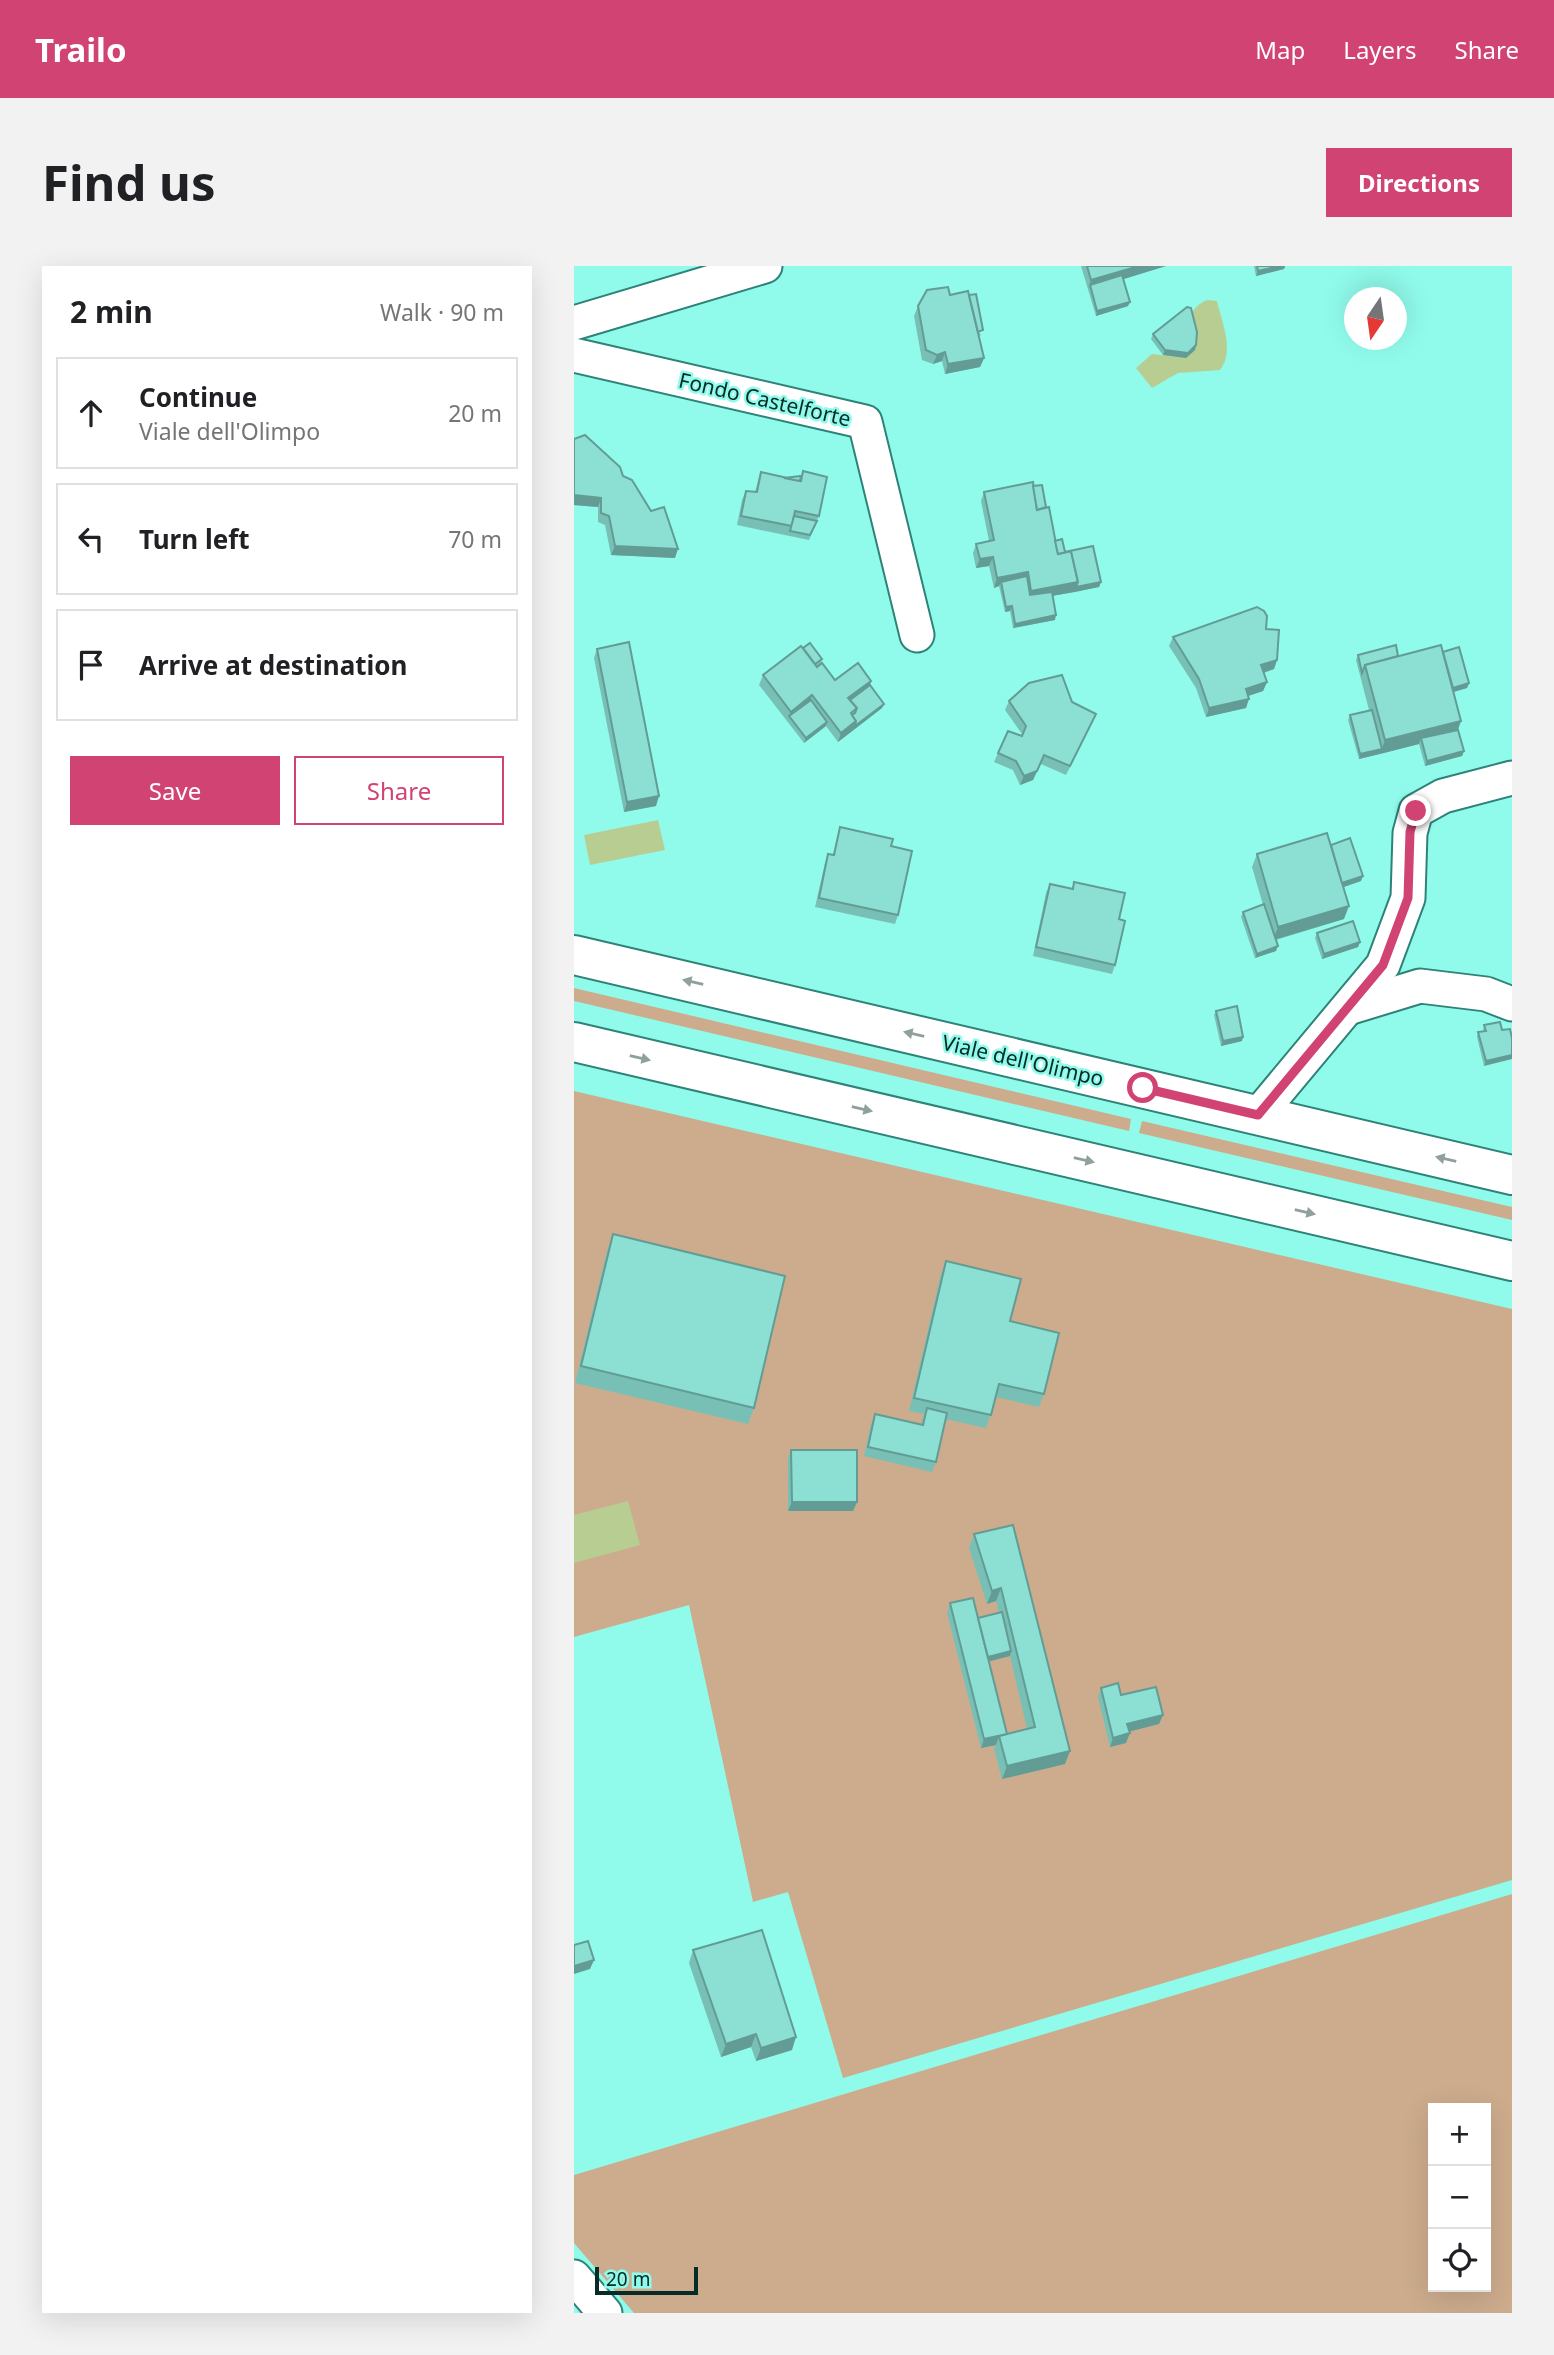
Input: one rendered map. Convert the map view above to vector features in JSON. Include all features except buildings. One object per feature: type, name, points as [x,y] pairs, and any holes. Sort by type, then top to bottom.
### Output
[{"type":"street","points":[[574,323],[765,266]]},
{"type":"street","name":"Fondo Castelforte","points":[[574,355],[865,422],[917,635]]},
{"type":"street","points":[[1258,1115],[1383,965],[1408,898],[1410,832],[1416,811],[1443,796],[1512,778]]},
{"type":"street","name":"Viale dell'Olimpo","points":[[574,954],[1512,1175]]},
{"type":"street","points":[[1348,1008],[1420,986],[1486,993],[1512,1004]]},
{"type":"street","points":[[574,1042],[1512,1261]]},
{"type":"street","points":[[574,2277],[605,2313]]},
{"type":"shaded area","points":[[1207,300],[1217,301],[1226,337],[1227,354],[1220,370],[1178,373],[1152,388],[1136,368],[1152,354],[1186,358],[1190,317],[1199,304]]},
{"type":"shaded area","points":[[658,820],[665,850],[590,865],[584,835]]},
{"type":"shaded area","points":[[574,988],[1131,1119],[1129,1131],[574,1001]]},
{"type":"shaded area","points":[[574,1091],[1512,1309],[1512,1880],[843,2078],[788,1892],[753,1902],[689,1605],[574,1637]]},
{"type":"shaded area","points":[[1142,1121],[1512,1207],[1512,1220],[1139,1133]]},
{"type":"shaded area","points":[[628,1501],[640,1545],[574,1563],[574,1515]]},
{"type":"shaded area","points":[[1512,1894],[1512,2313],[634,2313],[574,2243],[574,2175]]},
{"type":"route","points":[[1143,1088],[1258,1115],[1383,965],[1408,898],[1410,832],[1416,811]]}]
